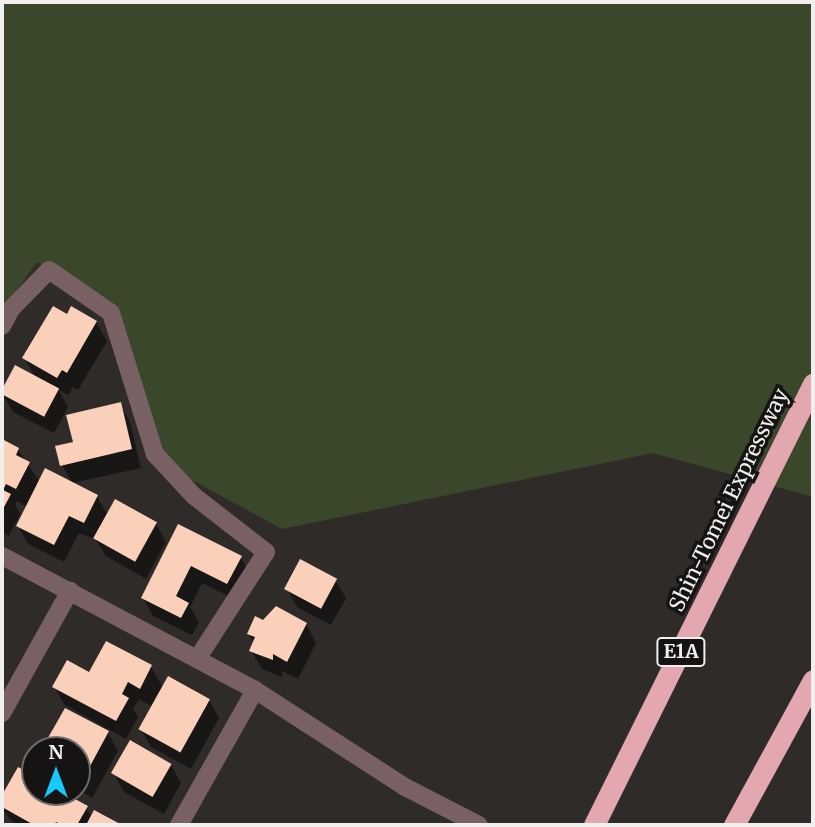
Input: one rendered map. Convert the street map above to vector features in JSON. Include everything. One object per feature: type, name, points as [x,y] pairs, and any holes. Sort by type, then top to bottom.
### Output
[{"type":"highway","name":"Shin-Tomei Expressway","points":[[594,825],[769,478],[813,383]]},
{"type":"highway","points":[[734,825],[813,680]]},
{"type":"street","points":[[2,326],[10,309],[49,270],[111,313],[155,454],[194,496],[266,552],[197,659]]},
{"type":"street","points":[[2,556],[255,690],[405,787],[479,825]]},
{"type":"street","points":[[2,713],[70,591]]},
{"type":"street","points":[[179,825],[255,690]]},
{"type":"green space","points":[[2,2],[813,2],[813,497],[653,453],[282,529],[146,455],[111,313],[37,262],[2,311]]},
{"type":"building","points":[[53,306],[67,314],[71,306],[97,321],[67,373],[62,370],[57,378],[22,358]]},
{"type":"building","points":[[15,365],[59,388],[44,417],[2,394]]},
{"type":"building","points":[[121,402],[132,449],[60,466],[55,446],[73,442],[66,415]]},
{"type":"building","points":[[2,439],[19,448],[16,455],[30,462],[16,489],[6,484],[3,490],[11,494],[2,511]]},
{"type":"building","points":[[45,468],[98,495],[84,523],[69,516],[54,545],[16,526]]},
{"type":"building","points":[[115,499],[157,522],[135,562],[93,538]]},
{"type":"building","points":[[178,524],[242,556],[227,584],[191,566],[176,596],[189,603],[181,618],[141,598]]},
{"type":"building","points":[[300,559],[337,579],[321,609],[284,589]]},
{"type":"building","points":[[276,606],[307,623],[287,662],[273,654],[273,660],[249,651],[255,637],[247,634],[255,616],[263,620]]},
{"type":"building","points":[[106,641],[152,665],[140,689],[128,682],[122,694],[129,698],[116,721],[52,687],[67,660],[89,672]]},
{"type":"building","points":[[168,676],[210,699],[180,753],[138,729]]},
{"type":"building","points":[[65,708],[109,731],[91,764],[91,736],[49,736]]},
{"type":"building","points":[[130,740],[172,764],[153,797],[111,773]]},
{"type":"building","points":[[18,767],[21,769],[21,806],[88,806],[77,825],[62,825],[56,822],[54,825],[34,825],[2,807],[2,795]]},
{"type":"building","points":[[94,810],[122,825],[86,825]]}]
